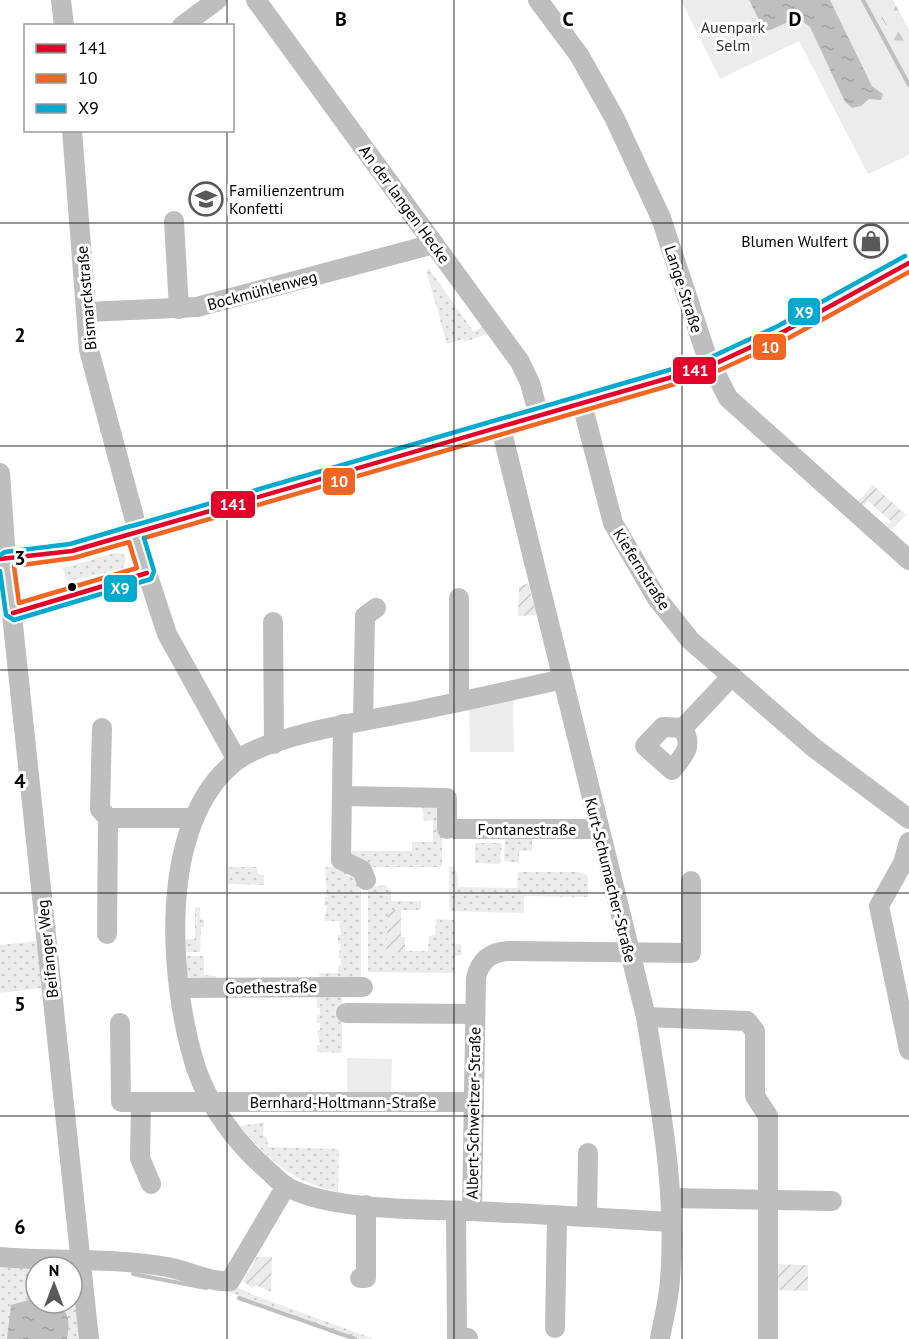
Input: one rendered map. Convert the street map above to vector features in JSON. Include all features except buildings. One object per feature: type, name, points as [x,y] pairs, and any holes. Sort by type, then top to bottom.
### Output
[{"type":"street","points":[[62,0],[64,24]]},
{"type":"street","points":[[185,24],[217,0]]},
{"type":"street","name":"An der langen Hecke","points":[[256,0],[520,362],[530,383],[539,416]]},
{"type":"street","name":"Lange Straße","points":[[538,0],[579,55],[614,117],[661,218],[710,366],[728,398],[909,560]]},
{"type":"street","name":"Bismarckstraße","points":[[72,132],[89,350],[136,533],[167,634],[237,760]]},
{"type":"street","points":[[174,222],[179,309]]},
{"type":"street","name":"Bockmühlenweg","points":[[87,312],[179,309],[220,301],[434,244]]},
{"type":"street","points":[[3,559],[72,551],[710,366],[781,333],[909,263]]},
{"type":"street","name":"Kiefernstraße","points":[[582,404],[613,524],[656,597],[690,640],[813,747],[909,819]]},
{"type":"street","name":"Kurt-Schumacher-Straße","points":[[501,428],[646,1017],[662,1113],[671,1198],[670,1281],[660,1339]]},
{"type":"street","name":"Beifanger Weg","points":[[0,473],[3,559],[13,613],[81,1255]]},
{"type":"street","points":[[13,613],[147,573]]},
{"type":"street","points":[[459,598],[459,702]]},
{"type":"street","points":[[363,721],[365,616],[376,608]]},
{"type":"street","points":[[273,622],[274,744]]},
{"type":"street","points":[[683,728],[732,676]]},
{"type":"street","points":[[563,679],[343,724],[274,744],[237,760],[215,782],[193,819],[179,881],[175,952],[180,988],[197,1071],[213,1102],[228,1127],[250,1154],[286,1186],[329,1200],[366,1205],[670,1222]]},
{"type":"street","points":[[343,724],[341,860],[362,870],[366,880]]},
{"type":"street","points":[[102,728],[100,809],[108,818],[107,934]]},
{"type":"street","name":"Fontanestraße","points":[[342,796],[447,798],[451,829],[598,829]]},
{"type":"street","points":[[108,818],[193,819]]},
{"type":"street","points":[[909,842],[903,863],[879,906],[909,1050]]},
{"type":"street","name":"Albert-Schweitzer-Straße","points":[[468,1338],[457,1338],[473,1102],[478,969],[492,954],[509,951],[691,953],[691,881]]},
{"type":"street","name":"Goethestraße","points":[[180,988],[363,987]]},
{"type":"street","name":"Albert-Schweitzer-Straße","points":[[346,1013],[475,1014]]},
{"type":"street","points":[[646,1017],[747,1020],[755,1031],[756,1096],[768,1116],[768,1339]]},
{"type":"street","points":[[120,1023],[121,1102],[141,1102],[140,1158],[151,1184]]},
{"type":"street","name":"Bernhard-Holtmann-Straße","points":[[141,1102],[473,1102]]},
{"type":"street","points":[[587,1218],[588,1153]]},
{"type":"street","points":[[84,1259],[166,1267],[230,1281],[286,1186]]},
{"type":"street","points":[[671,1198],[832,1201]]},
{"type":"street","points":[[360,1278],[366,1278],[366,1205]]},
{"type":"street","points":[[555,1328],[557,1217]]},
{"type":"street","points":[[0,1257],[24,1259]]},
{"type":"street","name":"Beifanger Weg","points":[[84,1293],[88,1339]]},
{"type":"green space","name":"Auenpark Selm","points":[[681,0],[749,0],[761,23],[772,30],[797,18],[810,27],[845,102],[852,108],[861,106],[866,101],[872,86],[830,0],[871,0],[909,66],[909,155],[868,174],[799,41],[720,79]]},
{"type":"green space","points":[[871,0],[893,0],[909,30],[909,66]]},
{"type":"green space","points":[[429,269],[474,332],[485,325],[490,333],[464,342],[463,339],[447,344],[426,270]]},
{"type":"green space","points":[[873,485],[906,515],[892,530],[886,527],[891,521],[868,501],[862,507],[857,502]]},
{"type":"green space","points":[[115,553],[123,554],[126,558],[123,569],[67,581],[63,568]]},
{"type":"green space","points":[[528,583],[537,615],[518,616],[519,587]]},
{"type":"green space","points":[[513,690],[514,752],[470,752],[469,700]]},
{"type":"green space","points":[[421,801],[443,802],[442,867],[368,867],[367,861],[353,859],[348,851],[412,851],[412,842],[433,842],[433,821],[424,821]]},
{"type":"green space","points":[[505,833],[532,834],[532,851],[519,851],[519,863],[504,861]]},
{"type":"green space","points":[[475,843],[502,843],[500,864],[475,863]]},
{"type":"green space","points":[[449,866],[453,867],[457,873],[458,887],[517,888],[518,872],[579,872],[588,876],[588,897],[524,896],[524,913],[449,911]]},
{"type":"green space","points":[[228,867],[257,867],[258,874],[264,875],[264,885],[228,884]]},
{"type":"green space","points":[[325,867],[346,867],[347,876],[361,876],[361,984],[320,984],[319,973],[338,973],[338,966],[341,965],[341,959],[338,958],[341,944],[338,944],[338,935],[341,935],[339,921],[324,921],[327,906],[324,905],[325,897],[327,897]]},
{"type":"green space","points":[[387,885],[387,890],[391,890],[391,901],[421,901],[421,910],[388,910],[387,951],[428,951],[429,936],[435,935],[436,919],[454,920],[455,944],[461,944],[462,955],[455,956],[455,973],[368,972],[368,890],[375,886]]},
{"type":"green space","points":[[195,907],[200,907],[200,919],[204,920],[204,927],[201,927],[200,952],[185,952],[185,939],[195,939]]},
{"type":"green space","points":[[388,910],[401,910],[401,937],[405,937],[405,951],[386,952]]},
{"type":"green space","points":[[37,941],[42,988],[0,993],[0,945]]},
{"type":"green space","points":[[185,956],[204,956],[204,975],[216,976],[216,983],[190,980],[186,974]]},
{"type":"green space","points":[[316,990],[342,990],[342,1053],[317,1052],[317,1045],[320,1045],[317,1030],[320,1030],[320,1023],[317,1023],[317,1015],[320,1015],[320,1008],[317,1008]]},
{"type":"green space","points":[[347,1058],[392,1059],[391,1097],[352,1097],[347,1091]]},
{"type":"green space","points":[[264,1122],[263,1135],[267,1137],[268,1147],[339,1149],[338,1192],[307,1182],[283,1168],[272,1160],[240,1126]]},
{"type":"green space","points":[[257,1257],[272,1257],[271,1292],[256,1285],[252,1288],[243,1281]]},
{"type":"green space","points":[[0,1260],[24,1262],[24,1315],[81,1315],[83,1339],[0,1339]]},
{"type":"green space","points":[[775,1264],[808,1265],[808,1291],[775,1290]]},
{"type":"green space","points":[[237,1287],[253,1295],[374,1339],[359,1339],[225,1291]]},
{"type":"water","points":[[749,0],[830,0],[872,86],[883,94],[881,100],[869,99],[861,106],[852,108],[845,102],[810,27],[797,18],[771,30],[764,30]]},
{"type":"water","points":[[24,1301],[24,1315],[67,1315],[67,1339],[7,1339],[11,1305]]},
{"type":"waterway","points":[[863,0],[909,85]]},
{"type":"waterway","points":[[133,1274],[206,1288]]},
{"type":"waterway","points":[[239,1298],[355,1339]]},
{"type":"transit line","name":"X9","points":[[132,526],[707,359],[778,326],[905,256]]},
{"type":"transit line","name":"141","points":[[0,559],[72,551],[710,366],[781,333],[909,263]]},
{"type":"transit line","name":"10","points":[[144,538],[713,373],[785,340],[909,272]]},
{"type":"transit line","name":"X9","points":[[0,555],[5,552],[70,544],[131,526]]},
{"type":"transit line","name":"X9","points":[[0,571],[6,615],[14,620],[151,579],[154,571],[144,538]]},
{"type":"transit line","name":"10","points":[[129,542],[137,568],[19,603],[14,566],[74,558],[129,542]]},
{"type":"transit line","name":"141","points":[[13,613],[147,573]]},
{"type":"place","name":"Familienzentrum Konfetti","points":[[206,199]]},
{"type":"place","name":"Blumen Wulfert","points":[[871,241]]}]
